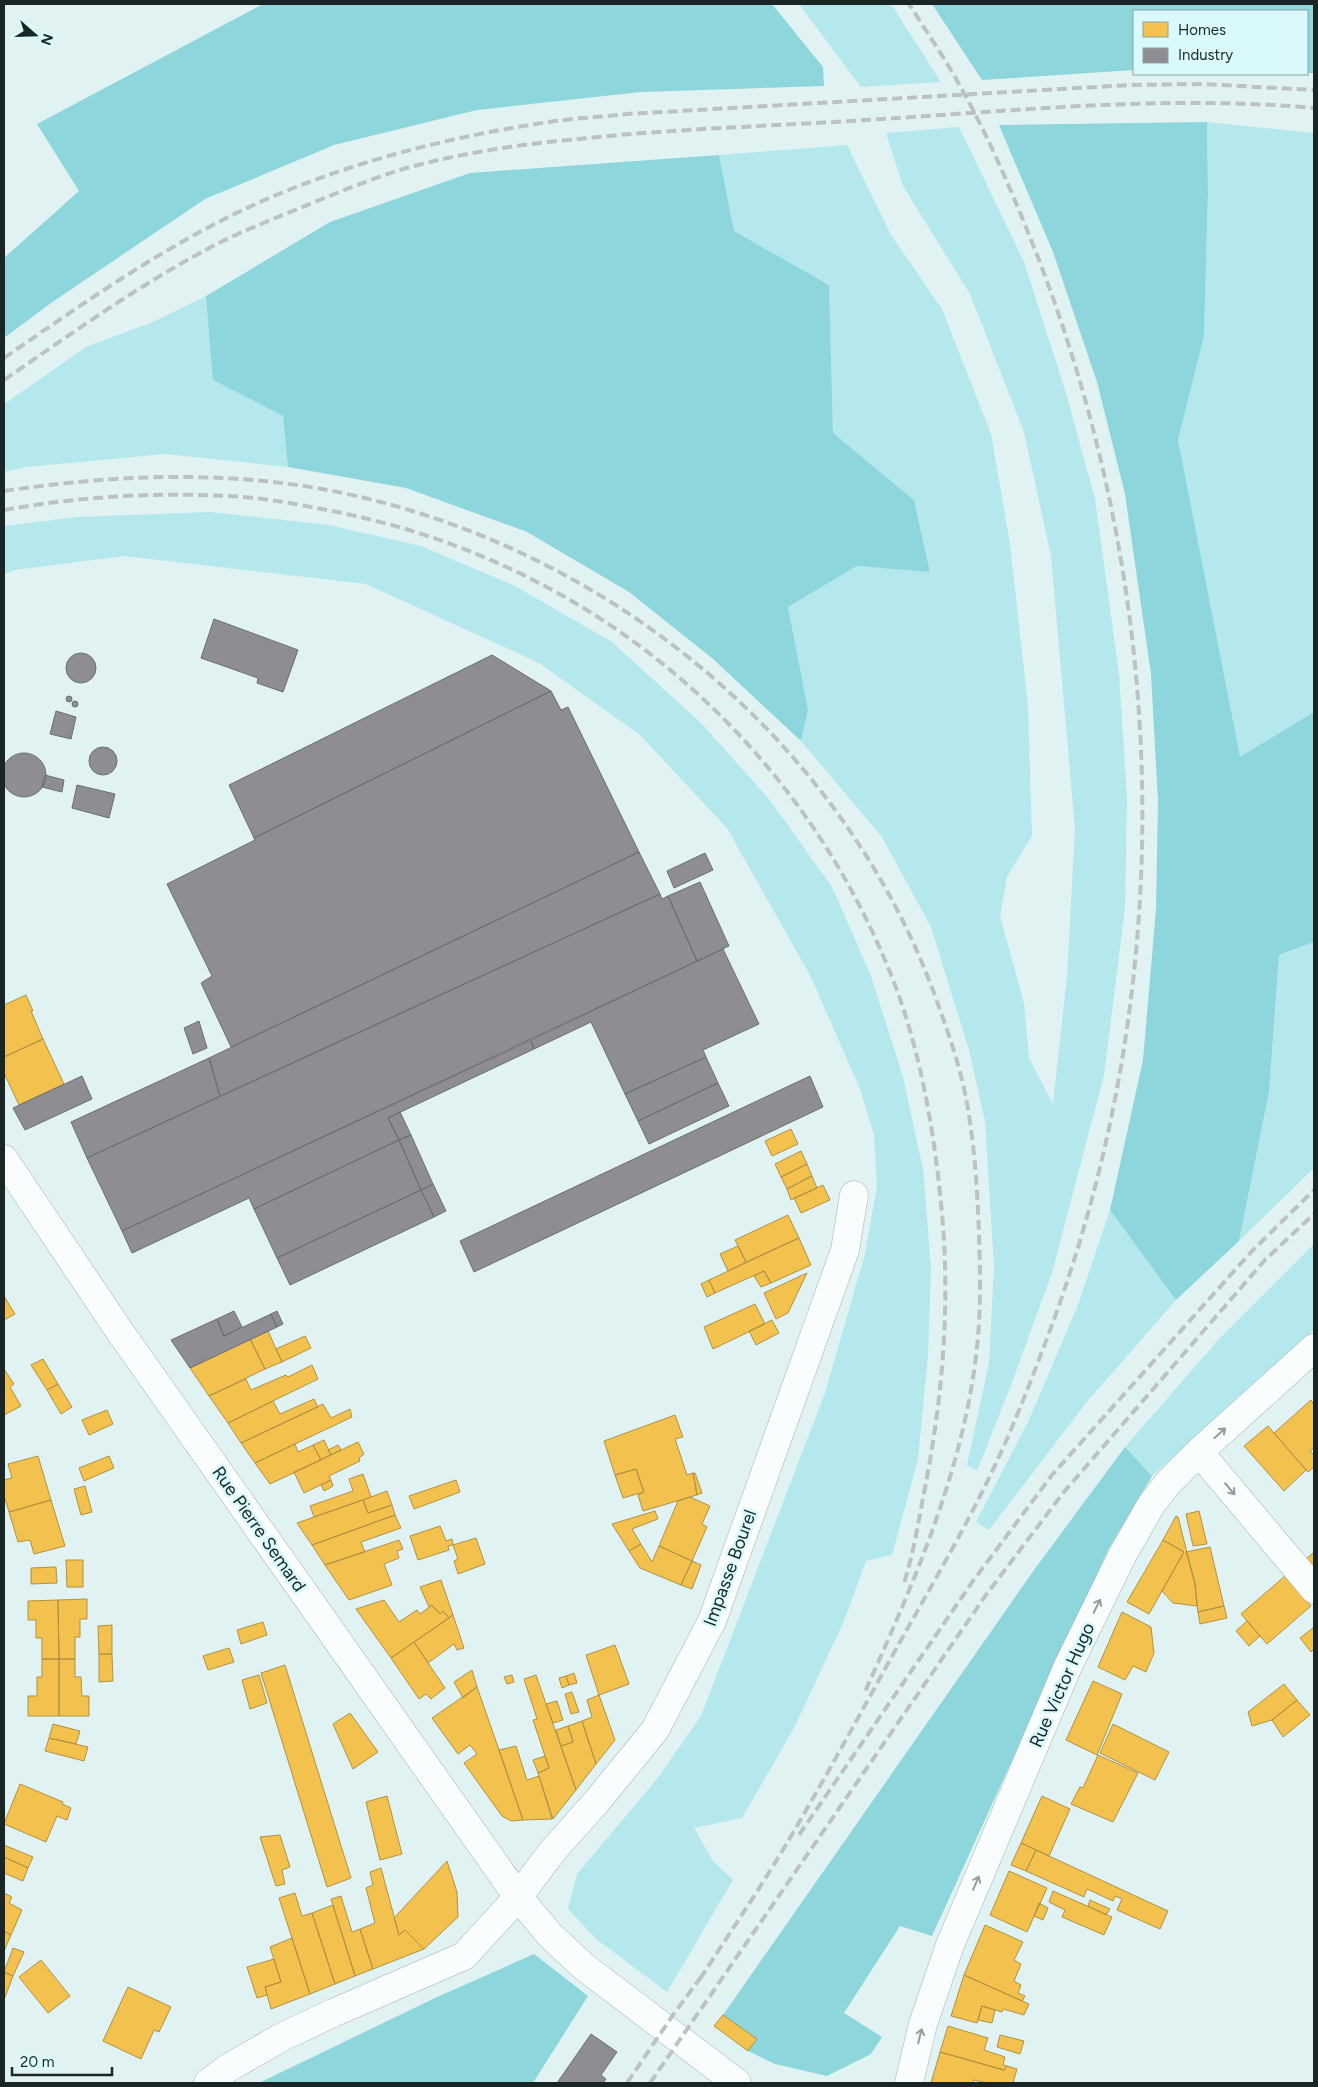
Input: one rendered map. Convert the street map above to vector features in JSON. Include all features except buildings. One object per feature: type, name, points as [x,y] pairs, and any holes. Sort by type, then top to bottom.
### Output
[{"type":"street","name":"Rue Pierre Semard","points":[[4,1159],[116,1326],[518,1897],[550,1935],[582,1966],[737,2083]]},
{"type":"street","name":"Impasse Bourel","points":[[208,2083],[228,2068],[282,2037],[333,2012],[464,1956],[518,1897],[551,1853],[598,1800],[655,1730],[712,1621],[845,1250],[854,1195]]},
{"type":"street","name":"Rue Victor Hugo","points":[[909,2083],[923,2024],[950,1945],[1068,1666],[1123,1554],[1151,1505],[1168,1483],[1199,1452],[1314,1348]]},
{"type":"street","points":[[1199,1452],[1314,1589]]},
{"type":"shaded area","points":[[263,4],[772,4],[823,67],[824,86],[641,92],[477,110],[334,145],[205,199],[51,303],[4,338],[4,258],[79,191],[37,124]]},
{"type":"shaded area","points":[[799,4],[891,4],[941,82],[861,87]]},
{"type":"shaded area","points":[[932,4],[1314,4],[1314,73],[1308,73],[1308,10],[1133,10],[1133,70],[982,80]]},
{"type":"shaded area","points":[[1207,122],[1314,133],[1314,712],[1240,758],[1205,591],[1178,440],[1204,336],[1208,193]]},
{"type":"shaded area","points":[[1207,122],[1208,193],[1204,336],[1178,440],[1240,757],[1314,712],[1314,942],[1279,955],[1269,1092],[1239,1241],[1176,1300],[1110,1210],[1143,1060],[1156,909],[1158,801],[1151,674],[1125,494],[1097,382],[1053,252],[999,125]]},
{"type":"shaded area","points":[[959,127],[1024,262],[1066,393],[1095,499],[1119,674],[1127,798],[1125,908],[1104,1075],[1052,1273],[977,1471],[967,1465],[989,1363],[994,1267],[985,1121],[969,1050],[931,927],[882,837],[801,741],[808,710],[788,607],[857,566],[930,572],[914,500],[833,433],[829,285],[734,231],[719,155],[847,145],[891,235],[942,309],[991,434],[1010,544],[1028,706],[1032,836],[1007,877],[1000,916],[1024,1003],[1029,1058],[1053,1104],[1067,976],[1075,829],[1051,556],[1024,432],[970,294],[903,186],[886,133]]},
{"type":"shaded area","points":[[719,155],[734,231],[829,285],[833,433],[914,500],[930,572],[857,566],[788,607],[808,710],[801,741],[712,658],[629,592],[527,532],[406,488],[288,467],[283,416],[213,380],[206,296],[330,222],[470,173]]},
{"type":"shaded area","points":[[206,296],[214,380],[283,416],[288,467],[165,454],[27,467],[4,472],[4,404],[86,347],[153,322]]},
{"type":"shaded area","points":[[211,512],[329,525],[421,546],[515,586],[612,642],[701,723],[769,799],[832,887],[871,976],[903,1077],[923,1169],[931,1268],[928,1356],[918,1459],[892,1555],[866,1561],[844,1621],[794,1728],[742,1818],[694,1828],[713,1861],[733,1880],[667,1992],[596,1939],[568,1909],[577,1874],[656,1780],[701,1716],[825,1393],[865,1254],[877,1186],[874,1135],[860,1089],[811,977],[727,828],[640,735],[539,663],[366,584],[124,556],[15,570],[4,574],[4,526],[77,517]]},
{"type":"shaded area","points":[[1314,942],[1314,1168],[1239,1241],[1269,1092],[1279,955]]},
{"type":"shaded area","points":[[1110,1210],[1176,1300],[1086,1403],[989,1530],[976,1522],[1028,1422],[1078,1305]]},
{"type":"shaded area","points":[[1314,1244],[1314,1330],[1152,1476],[1125,1447],[1219,1339]]},
{"type":"shaded area","points":[[1125,1447],[1152,1476],[1108,1550],[932,1936],[900,1926],[844,2013],[882,2037],[871,2054],[827,2076],[775,2064],[748,2051],[757,2039],[723,2015],[1034,1570]]},
{"type":"shaded area","points":[[534,1954],[588,1996],[533,2083],[259,2083],[435,1998]]},
{"type":"railway","points":[[700,1979],[781,1853],[839,1752],[961,1533],[1018,1414],[1049,1333],[1091,1201],[1121,1067],[1138,932],[1142,795],[1134,659],[1115,524],[1083,391],[1039,260],[1005,176],[976,115],[945,60],[909,4]]},
{"type":"railway","points":[[4,358],[140,267],[248,207],[350,168],[482,133],[559,121],[628,114],[1130,85],[1203,84],[1314,90]]},
{"type":"railway","points":[[4,380],[125,298],[212,246],[364,182],[403,169],[446,158],[513,146],[617,135],[1044,108],[1152,103],[1260,104],[1314,108]]},
{"type":"railway","points":[[4,491],[95,480],[187,477],[233,479],[324,489],[369,499],[461,528],[550,567],[633,616],[709,674],[778,741],[839,816],[890,897],[931,985],[948,1034],[963,1084],[970,1121],[979,1233],[980,1298],[978,1337],[972,1384],[963,1430],[951,1475],[920,1564],[864,1694]]},
{"type":"railway","points":[[4,510],[59,502],[142,495],[240,497],[337,512],[432,537],[521,574],[605,621],[680,679],[749,745],[808,820],[858,903],[898,993],[914,1045],[931,1123],[944,1240],[945,1313],[943,1349],[931,1457],[915,1540],[903,1586]]},
{"type":"railway","points":[[799,1835],[973,1581],[1052,1475],[1252,1251],[1314,1190]]},
{"type":"railway","points":[[650,2083],[986,1595],[1063,1493],[1265,1260],[1314,1214]]},
{"type":"railway","points":[[627,2083],[704,1973]]}]
